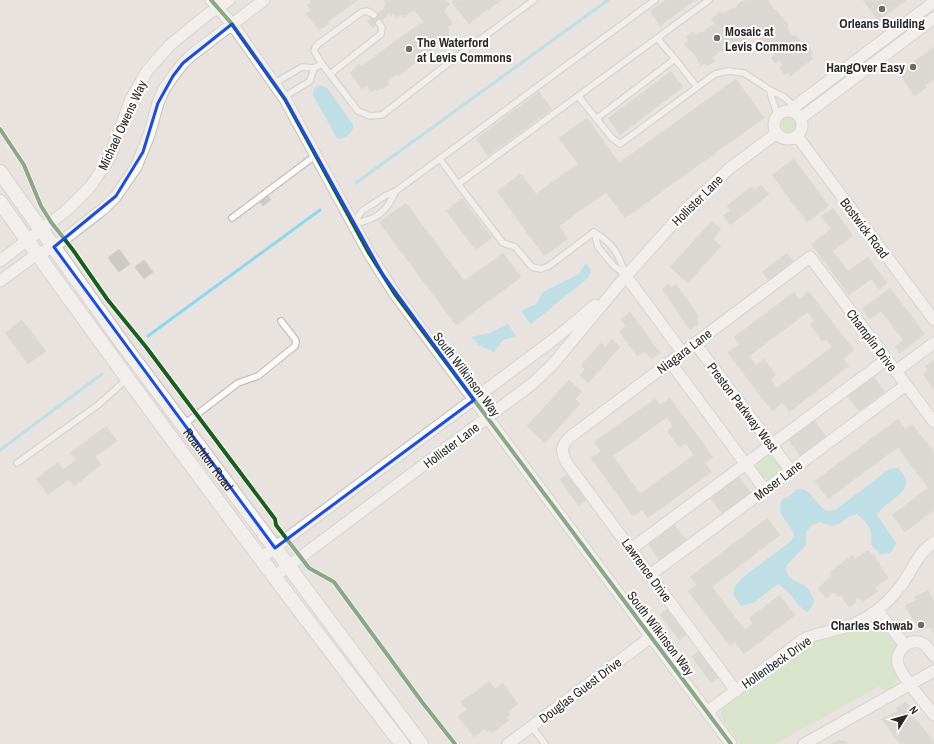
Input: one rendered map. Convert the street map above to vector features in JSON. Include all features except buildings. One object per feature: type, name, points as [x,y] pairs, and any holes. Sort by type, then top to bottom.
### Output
[{"type":"street","name":"Michael Owens Way","points":[[0,261],[67,210],[90,187],[109,159],[116,144],[129,104],[138,85],[158,57],[214,4],[229,0]]},
{"type":"street","name":"Michael Owens Way","points":[[0,281],[90,221],[116,196],[136,167],[143,152],[158,103],[172,76],[182,63],[264,0]]},
{"type":"street","points":[[792,109],[801,118],[802,130],[797,136],[788,139],[777,133],[774,124],[777,116],[792,109],[934,2]]},
{"type":"street","name":"South Wilkinson Way","points":[[214,4],[232,24],[284,97],[369,253],[396,294],[731,744]]},
{"type":"street","points":[[801,118],[934,18]]},
{"type":"street","name":"Hollister Lane","points":[[274,577],[532,384],[543,374],[626,276],[701,194],[730,168],[777,133]]},
{"type":"street","name":"Bostwick Road","points":[[797,136],[934,320]]},
{"type":"street","name":"Roachton Road","points":[[0,172],[34,235],[127,379],[274,577],[402,744]]},
{"type":"street","name":"Roachton Road","points":[[0,202],[34,235]]},
{"type":"street","name":"Roachton Road","points":[[45,251],[125,347],[422,744]]},
{"type":"street","name":"Niagara Lane","points":[[562,448],[564,442],[570,436],[810,258]]},
{"type":"street","name":"Champlin Drive","points":[[810,258],[934,422]]},
{"type":"street","points":[[626,276],[682,352]]},
{"type":"street","name":"Hollister Lane","points":[[261,558],[563,332],[626,276]]},
{"type":"street","name":"Preston Parkway West","points":[[695,343],[791,470]]},
{"type":"street","points":[[896,371],[934,343]]},
{"type":"street","points":[[631,550],[887,359]]},
{"type":"street","points":[[670,362],[765,490]]},
{"type":"street","name":"Moser Lane","points":[[650,575],[906,385]]},
{"type":"street","name":"Lawrence Drive","points":[[562,448],[566,462],[736,690]]},
{"type":"street","name":"Hollenbeck Drive","points":[[707,712],[804,639],[848,626],[877,610],[899,588],[919,557],[934,542]]},
{"type":"street","points":[[877,610],[905,645]]},
{"type":"street","name":"Douglas Guest Drive","points":[[508,744],[651,637]]},
{"type":"street","points":[[934,656],[923,644],[915,642],[905,645],[899,652],[898,661],[903,675],[934,715]]},
{"type":"street","points":[[804,744],[934,671]]},
{"type":"lane","points":[[374,16],[367,11],[362,12],[318,44],[314,51],[322,64],[358,111],[370,116],[382,115],[455,58],[534,0]]},
{"type":"lane","points":[[353,224],[362,211],[385,196],[396,191],[655,0]]},
{"type":"lane","points":[[458,184],[709,0]]},
{"type":"lane","points":[[330,74],[380,34],[382,28],[379,23]]},
{"type":"lane","points":[[657,38],[697,87]]},
{"type":"lane","points":[[596,119],[674,59]]},
{"type":"lane","points":[[275,83],[302,67],[314,68],[322,64]]},
{"type":"lane","points":[[284,97],[310,81],[314,68]]},
{"type":"lane","points":[[578,96],[612,138],[620,144],[715,74],[728,71],[744,73],[770,90],[784,97],[792,109]]},
{"type":"lane","points":[[770,90],[777,116]]},
{"type":"lane","points":[[232,218],[316,155]]},
{"type":"lane","points":[[440,159],[503,243],[516,247],[532,267],[541,269],[549,266],[594,232]]},
{"type":"lane","points":[[353,224],[371,220],[388,207],[396,191]]},
{"type":"lane","points":[[594,232],[598,247],[613,265],[626,276]]},
{"type":"lane","points":[[594,232],[606,240],[620,258],[626,276]]},
{"type":"lane","points":[[183,425],[238,384],[258,376],[295,346],[295,339],[281,322]]},
{"type":"lane","points":[[17,463],[98,405],[127,379]]},
{"type":"lane","points":[[532,727],[545,744]]},
{"type":"highlighted area","points":[[232,24],[285,99],[383,275],[474,400],[275,548],[54,247],[116,196],[143,152],[158,103],[173,76],[183,63]]},
{"type":"green space","points":[[789,116],[796,121],[797,124],[792,131],[789,132],[782,127],[781,124],[786,117]]},
{"type":"green space","points":[[767,453],[773,454],[782,467],[780,473],[771,479],[762,477],[757,471],[757,462]]},
{"type":"green space","points":[[871,620],[881,623],[896,644],[898,679],[891,688],[884,691],[880,686],[775,744],[740,744],[721,717],[721,712],[725,705],[809,643],[844,633]]},
{"type":"water","points":[[320,85],[327,88],[353,124],[351,132],[345,138],[337,138],[313,95],[314,88]]},
{"type":"water","points":[[586,263],[591,270],[588,278],[531,324],[521,311],[536,304],[543,292],[579,274]]},
{"type":"water","points":[[508,324],[516,336],[503,340],[494,352],[479,345],[471,337],[490,333]]},
{"type":"water","points":[[898,468],[904,476],[906,483],[904,489],[881,509],[877,515],[896,543],[891,552],[880,554],[871,545],[871,531],[865,521],[857,514],[848,517],[839,524],[832,526],[819,522],[811,526],[806,532],[806,545],[786,566],[787,572],[791,579],[805,586],[811,593],[814,601],[807,612],[799,606],[786,590],[778,584],[755,602],[741,606],[733,594],[735,586],[742,578],[790,542],[794,535],[781,514],[780,505],[782,499],[790,496],[797,489],[803,489],[807,491],[824,509],[828,511],[837,509],[889,469]]},
{"type":"waterway","points":[[356,183],[608,0]]},
{"type":"waterway","points":[[148,336],[320,210]]},
{"type":"waterway","points":[[0,450],[102,374]]},
{"type":"cycle path","points":[[211,0],[232,24],[285,99],[369,253],[395,294],[731,744]]},
{"type":"cycle path","points":[[0,129],[24,165],[41,206],[51,222],[73,250],[107,299],[146,347],[275,519],[276,525],[309,568],[334,582],[422,702],[455,744]]},
{"type":"place","name":"Orleans Building","points":[[882,9]]},
{"type":"place","name":"Mosaic at Levis Commons","points":[[717,38]]},
{"type":"place","name":"The Waterford at Levis Commons","points":[[409,49]]},
{"type":"place","name":"HangOver Easy","points":[[913,67]]},
{"type":"place","name":"Charles Schwab","points":[[921,625]]}]
